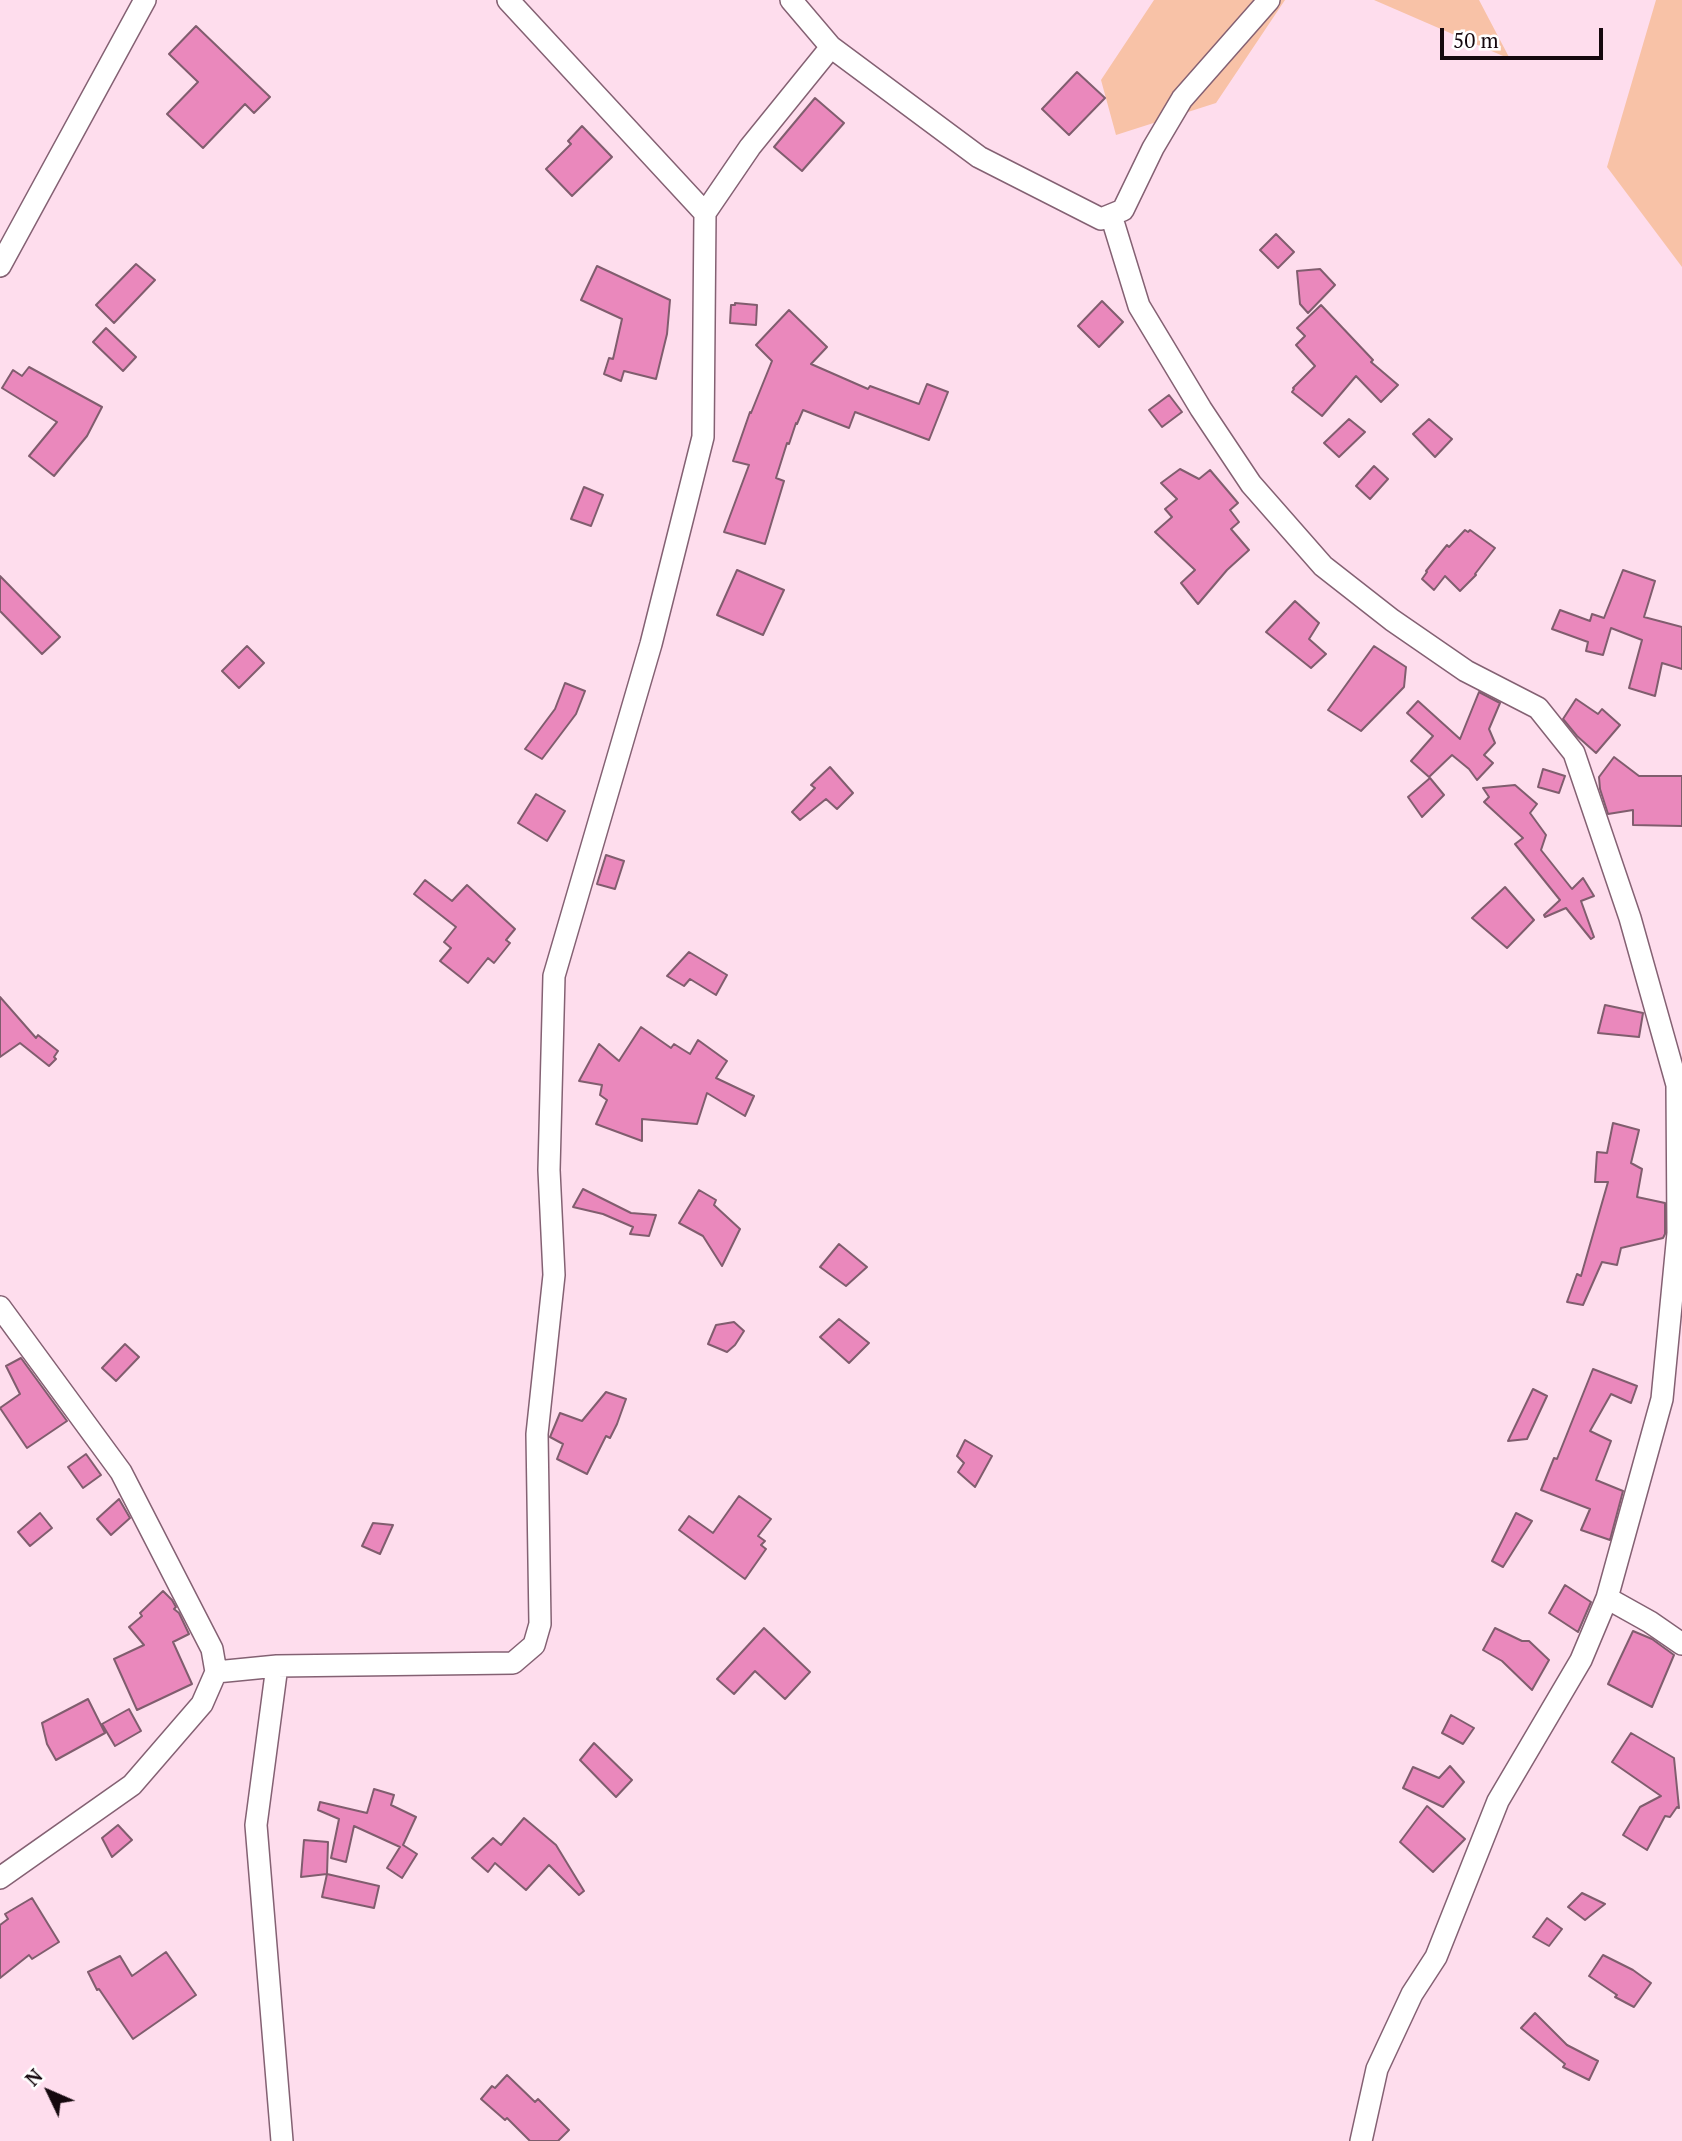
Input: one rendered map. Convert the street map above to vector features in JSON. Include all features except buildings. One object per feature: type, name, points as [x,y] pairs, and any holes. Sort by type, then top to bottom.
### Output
[{"type":"street","points":[[1,262],[145,0]]},
{"type":"street","points":[[508,0],[705,214]]},
{"type":"street","points":[[791,0],[831,47],[979,157],[1101,219],[1123,210],[1153,148],[1182,99],[1269,0]]},
{"type":"street","points":[[216,1672],[277,1666],[513,1662],[534,1646],[540,1624],[537,1434],[554,1275],[549,1170],[554,976],[651,644],[703,437],[705,214],[750,147],[831,47]]},
{"type":"street","points":[[1111,215],[1139,306],[1201,409],[1251,484],[1323,566],[1392,620],[1466,671],[1538,708],[1574,754],[1630,918],[1677,1085],[1678,1233],[1662,1399],[1607,1598],[1581,1660],[1498,1801],[1436,1957],[1412,1994],[1377,2069],[1361,2141]]},
{"type":"street","points":[[0,1307],[121,1472],[212,1649],[216,1672],[202,1704],[132,1785],[0,1878]]},
{"type":"street","points":[[1607,1598],[1682,1644]]},
{"type":"street","points":[[277,1666],[256,1825],[282,2141]]},
{"type":"shaded area","points":[[1154,0],[1285,0],[1216,103],[1116,135],[1101,80]]},
{"type":"shaded area","points":[[1374,0],[1479,0],[1510,59]]},
{"type":"shaded area","points":[[1656,0],[1682,0],[1682,267],[1607,167]]}]
